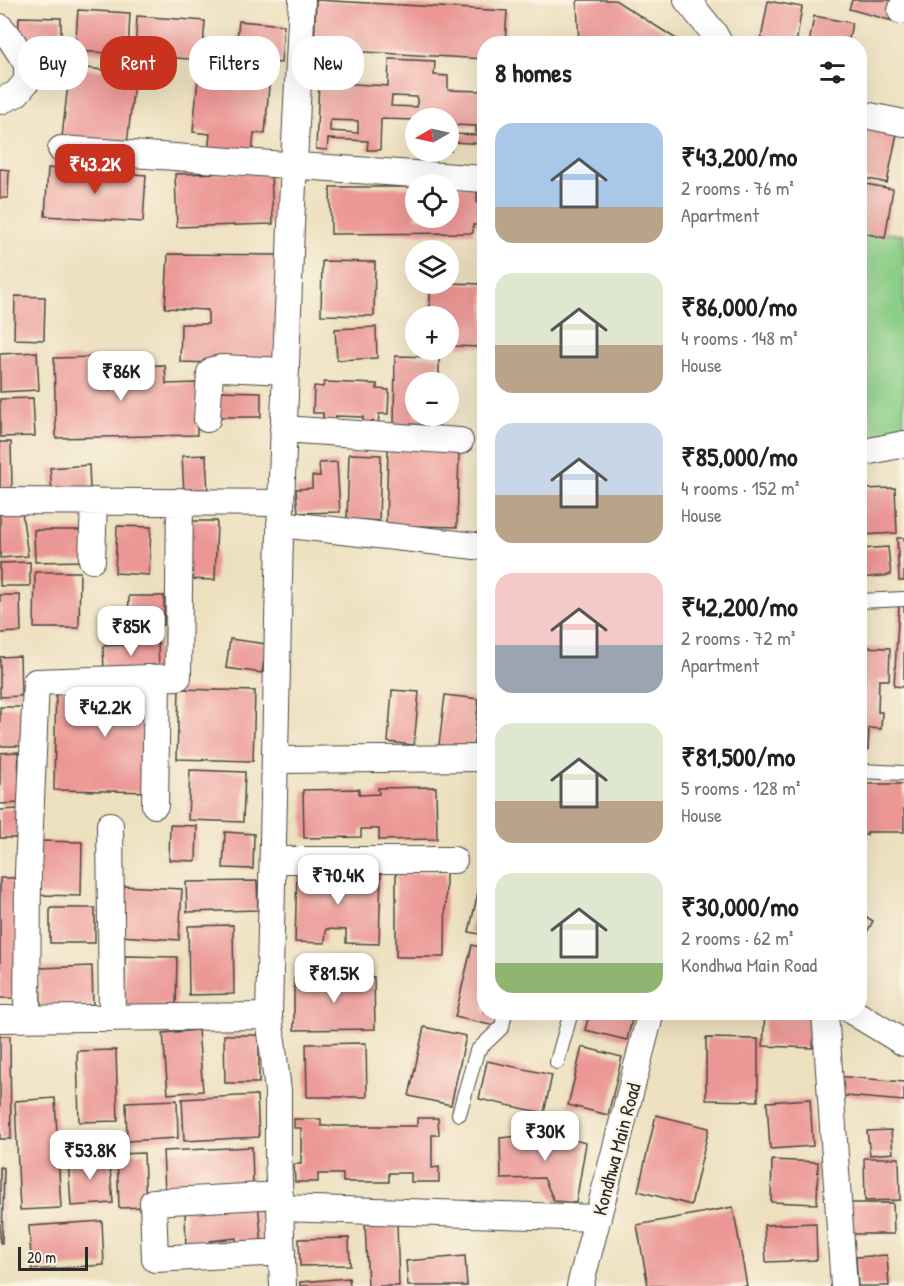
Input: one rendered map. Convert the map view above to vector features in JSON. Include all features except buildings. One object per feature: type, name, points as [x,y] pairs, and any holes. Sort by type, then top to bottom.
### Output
[{"type":"street","points":[[283,1286],[279,1091],[269,1016],[281,513],[302,0]]},
{"type":"street","points":[[687,0],[715,36]]},
{"type":"street","points":[[0,27],[27,64],[27,81],[16,94],[0,101]]},
{"type":"street","points":[[867,115],[904,123]]},
{"type":"street","points":[[60,149],[477,179]]},
{"type":"street","points":[[207,419],[210,374],[213,370],[222,368],[286,371]]},
{"type":"street","points":[[284,429],[460,441]]},
{"type":"street","points":[[867,452],[904,444]]},
{"type":"street","points":[[0,501],[180,501],[281,513],[477,546]]},
{"type":"street","points":[[92,560],[93,501]]},
{"type":"street","points":[[27,1018],[28,872],[36,682],[178,677],[180,501]]},
{"type":"street","points":[[155,805],[157,678]]},
{"type":"street","points":[[275,760],[477,758]]},
{"type":"street","points":[[110,825],[112,1018]]},
{"type":"street","points":[[273,860],[454,860]]},
{"type":"street","points":[[0,1018],[269,1016]]},
{"type":"street","name":"Kondhwa Main Road","points":[[580,1286],[649,1020]]},
{"type":"street","points":[[826,1020],[844,1286]]},
{"type":"street","points":[[866,1020],[904,1043]]},
{"type":"street","points":[[282,1252],[155,1258],[153,1202],[280,1202],[598,1218]]},
{"type":"lane","points":[[867,601],[904,599]]},
{"type":"lane","points":[[867,771],[904,773]]},
{"type":"lane","points":[[459,1114],[477,1051],[502,1027],[503,1020]]},
{"type":"lane","points":[[557,1062],[569,1020]]},
{"type":"green space","points":[[867,231],[904,235],[904,444],[867,452]]}]
